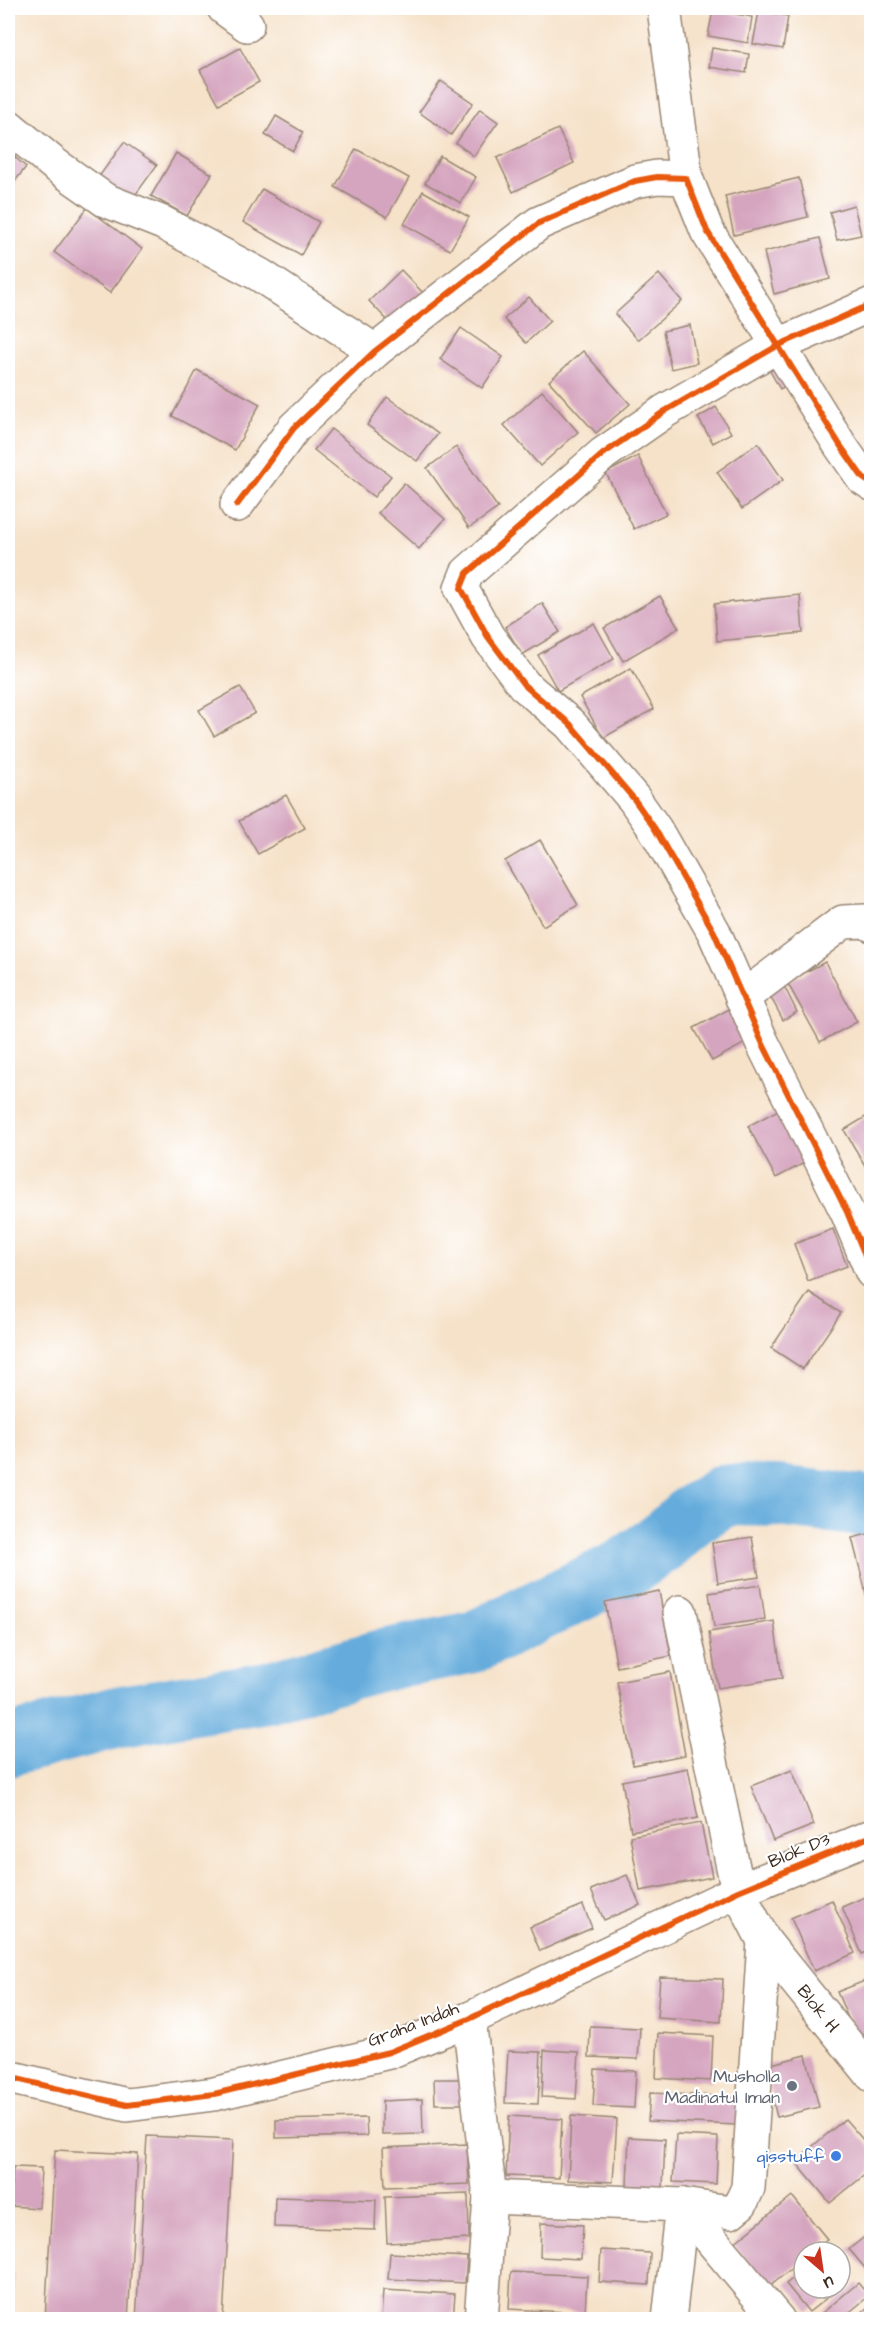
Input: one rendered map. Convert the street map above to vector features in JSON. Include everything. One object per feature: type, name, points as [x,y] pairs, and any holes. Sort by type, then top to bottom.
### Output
[{"type":"street","points":[[663,8],[686,178],[707,231],[840,445],[863,478],[872,484]]},
{"type":"street","points":[[8,126],[54,164],[105,200],[163,223],[260,275],[375,351]]},
{"type":"street","points":[[237,505],[294,428],[375,351],[539,223],[635,181],[657,177],[686,178]]},
{"type":"street","points":[[872,304],[779,345],[665,411],[603,454],[467,573],[461,588],[488,637],[524,685],[570,724],[634,799],[714,932],[742,998],[847,1212],[872,1272]]},
{"type":"street","points":[[742,998],[843,922],[866,921],[872,925]]},
{"type":"street","points":[[490,2197],[682,2205],[730,2212],[741,2203],[748,2188],[764,1941],[738,1891],[680,1612]]},
{"type":"street","name":"Blok D3","points":[[738,1891],[872,1836]]},
{"type":"street","name":"Graha Indah","points":[[8,2077],[128,2105],[214,2094],[389,2052],[470,2019],[738,1891]]},
{"type":"street","name":"Blok H","points":[[764,1941],[867,2062]]},
{"type":"street","points":[[470,2019],[490,2197],[481,2319]]},
{"type":"street","points":[[669,2319],[682,2205]]},
{"type":"street","points":[[682,2205],[778,2319]]},
{"type":"building","points":[[713,10],[752,17],[748,43],[708,36]]},
{"type":"building","points":[[759,11],[788,16],[783,49],[753,44]]},
{"type":"building","points":[[240,48],[259,82],[219,104],[200,70]]},
{"type":"building","points":[[712,48],[749,54],[746,73],[709,67]]},
{"type":"building","points":[[441,81],[473,103],[451,135],[419,112]]},
{"type":"building","points":[[480,109],[498,122],[474,156],[456,143]]},
{"type":"building","points":[[276,116],[303,132],[293,151],[265,135]]},
{"type":"building","points":[[558,129],[574,163],[513,192],[497,158]]},
{"type":"building","points":[[124,142],[157,165],[131,201],[98,178]]},
{"type":"building","points":[[356,149],[409,178],[387,217],[335,187]]},
{"type":"building","points":[[8,151],[26,167],[8,190]]},
{"type":"building","points":[[176,153],[212,174],[187,216],[151,196]]},
{"type":"building","points":[[440,156],[476,177],[461,203],[425,183]]},
{"type":"building","points":[[799,178],[808,217],[734,235],[725,196]]},
{"type":"building","points":[[262,189],[319,222],[301,255],[243,222]]},
{"type":"building","points":[[423,191],[469,217],[450,250],[404,224]]},
{"type":"building","points":[[854,205],[861,235],[837,240],[830,212]]},
{"type":"building","points":[[87,208],[142,249],[110,293],[54,252]]},
{"type":"building","points":[[820,238],[830,279],[774,294],[764,252]]},
{"type":"building","points":[[401,270],[424,294],[391,324],[369,301]]},
{"type":"building","points":[[659,274],[682,301],[638,340],[615,314]]},
{"type":"building","points":[[529,297],[550,321],[526,343],[504,319]]},
{"type":"building","points":[[690,325],[697,363],[671,369],[663,331]]},
{"type":"building","points":[[461,328],[503,357],[482,388],[440,359]]},
{"type":"building","points":[[583,351],[630,404],[596,433],[549,381]]},
{"type":"building","points":[[786,362],[796,379],[780,389],[770,371]]},
{"type":"building","points":[[197,370],[260,404],[235,450],[172,416]]},
{"type":"building","points":[[542,391],[578,432],[540,466],[504,425]]},
{"type":"building","points":[[387,397],[438,434],[417,461],[367,425]]},
{"type":"building","points":[[716,407],[731,433],[713,443],[698,418]]},
{"type":"building","points":[[331,429],[391,476],[374,497],[314,450]]},
{"type":"building","points":[[758,443],[783,480],[742,509],[717,472]]},
{"type":"building","points":[[456,447],[498,508],[469,528],[427,468]]},
{"type":"building","points":[[638,456],[666,514],[634,529],[606,473]]},
{"type":"building","points":[[404,483],[445,519],[419,549],[378,513]]},
{"type":"building","points":[[800,595],[803,633],[717,641],[714,604]]},
{"type":"building","points":[[660,596],[679,628],[623,661],[604,628]]},
{"type":"building","points":[[542,603],[560,632],[522,655],[505,627]]},
{"type":"building","points":[[594,623],[614,659],[558,691],[538,655]]},
{"type":"building","points":[[631,668],[654,709],[603,738],[580,697]]},
{"type":"building","points":[[240,687],[255,713],[214,736],[199,710]]},
{"type":"building","points":[[286,795],[305,828],[258,854],[239,821]]},
{"type":"building","points":[[540,840],[578,905],[543,926],[505,861]]},
{"type":"building","points":[[825,962],[857,1022],[820,1042],[787,982]]},
{"type":"building","points":[[783,984],[797,1012],[783,1020],[768,992]]},
{"type":"building","points":[[733,1007],[751,1040],[712,1061],[694,1028]]},
{"type":"building","points":[[780,1109],[808,1161],[776,1178],[748,1126]]},
{"type":"building","points":[[872,1113],[872,1167],[867,1169],[844,1130]]},
{"type":"building","points":[[833,1229],[847,1266],[808,1281],[794,1244]]},
{"type":"building","points":[[809,1292],[841,1313],[803,1369],[771,1348]]},
{"type":"building","points":[[872,1533],[872,1596],[867,1597],[852,1538]]},
{"type":"building","points":[[752,1537],[759,1577],[718,1583],[712,1543]]},
{"type":"building","points":[[760,1585],[765,1619],[714,1627],[709,1593]]},
{"type":"building","points":[[659,1591],[671,1656],[617,1667],[605,1602]]},
{"type":"building","points":[[774,1621],[782,1678],[718,1688],[709,1632]]},
{"type":"building","points":[[670,1672],[685,1755],[633,1765],[617,1682]]},
{"type":"building","points":[[688,1768],[698,1818],[631,1831],[622,1781]]},
{"type":"building","points":[[792,1770],[814,1825],[773,1841],[751,1786]]},
{"type":"building","points":[[701,1823],[712,1877],[640,1891],[630,1836]]},
{"type":"building","points":[[627,1875],[640,1905],[604,1920],[591,1890]]},
{"type":"building","points":[[872,1894],[872,1950],[862,1954],[842,1907]]},
{"type":"building","points":[[832,1900],[855,1953],[814,1971],[791,1918]]},
{"type":"building","points":[[583,1905],[592,1928],[540,1951],[530,1927]]},
{"type":"building","points":[[660,1977],[723,1979],[721,2022],[657,2018]]},
{"type":"building","points":[[872,1978],[872,2031],[856,2037],[837,1992]]},
{"type":"building","points":[[590,2026],[640,2028],[638,2059],[589,2057]]},
{"type":"building","points":[[658,2033],[713,2036],[711,2081],[656,2078]]},
{"type":"building","points":[[544,2050],[579,2052],[576,2099],[542,2097]]},
{"type":"building","points":[[508,2051],[541,2052],[538,2104],[505,2103]]},
{"type":"building","name":"Musholla Madinatul Iman","points":[[806,2055],[819,2107],[777,2117],[764,2066]]},
{"type":"building","points":[[595,2069],[636,2071],[634,2108],[593,2106]]},
{"type":"building","points":[[434,2079],[465,2079],[466,2104],[435,2104]]},
{"type":"building","points":[[650,2093],[739,2097],[737,2125],[648,2121]]},
{"type":"building","points":[[422,2099],[423,2134],[382,2135],[382,2101]]},
{"type":"building","points":[[509,2116],[562,2119],[559,2178],[506,2176]]},
{"type":"building","points":[[571,2116],[617,2119],[613,2182],[568,2180]]},
{"type":"building","points":[[366,2118],[367,2136],[276,2138],[276,2120]]},
{"type":"building","name":"qisstuff","points":[[845,2119],[872,2150],[872,2169],[830,2203],[795,2161]]},
{"type":"building","points":[[676,2135],[718,2137],[716,2184],[673,2182]]},
{"type":"building","points":[[147,2136],[233,2140],[223,2320],[136,2320]]},
{"type":"building","points":[[629,2137],[665,2139],[663,2188],[627,2186]]},
{"type":"building","points":[[467,2144],[469,2184],[385,2187],[383,2148]]},
{"type":"building","points":[[55,2150],[138,2154],[128,2320],[45,2320]]},
{"type":"building","points":[[13,2167],[41,2168],[39,2208],[10,2206]]},
{"type":"building","points":[[468,2194],[469,2239],[387,2243],[385,2197]]},
{"type":"building","points":[[792,2196],[827,2239],[792,2240],[792,2268],[769,2287],[733,2244]]},
{"type":"building","points":[[275,2197],[376,2200],[375,2230],[274,2227]]},
{"type":"building","points":[[541,2223],[583,2225],[581,2259],[540,2257]]},
{"type":"building","points":[[867,2235],[872,2241],[870,2274],[852,2253],[852,2247]]},
{"type":"building","points":[[601,2250],[650,2253],[649,2285],[599,2282]]},
{"type":"building","points":[[390,2253],[467,2257],[465,2283],[388,2279]]},
{"type":"building","points":[[8,2272],[13,2273],[12,2302],[8,2302]]},
{"type":"building","points":[[511,2272],[587,2276],[585,2313],[509,2309]]},
{"type":"building","points":[[792,2279],[792,2291],[786,2284]]},
{"type":"building","points":[[858,2283],[869,2296],[840,2320],[814,2320],[838,2300],[852,2300],[852,2288]]},
{"type":"building","points":[[383,2290],[455,2294],[453,2320],[381,2320]]},
{"type":"building","points":[[799,2300],[824,2300],[809,2312]]},
{"type":"building","points":[[868,2307],[872,2320],[853,2320]]},
{"type":"waterway","points":[[8,1746],[122,1716],[267,1692],[378,1661],[474,1642],[624,1569],[664,1541],[691,1516],[725,1495],[777,1496],[872,1507]]},
{"type":"cycle path","points":[[237,505],[294,428],[375,351],[539,223],[635,181],[657,177],[686,178],[707,231],[840,445],[863,478],[872,484]]},
{"type":"cycle path","points":[[872,304],[779,345],[665,411],[603,454],[467,573],[461,588],[488,637],[524,685],[570,724],[634,799],[655,829],[714,932],[762,1042],[847,1212],[872,1272]]},
{"type":"cycle path","points":[[8,2077],[127,2105],[214,2094],[389,2052],[469,2019],[738,1891],[872,1836]]},
{"type":"place","name":"Musholla Madinatul Iman","points":[[792,2086]]},
{"type":"place","name":"qisstuff","points":[[836,2156]]}]
